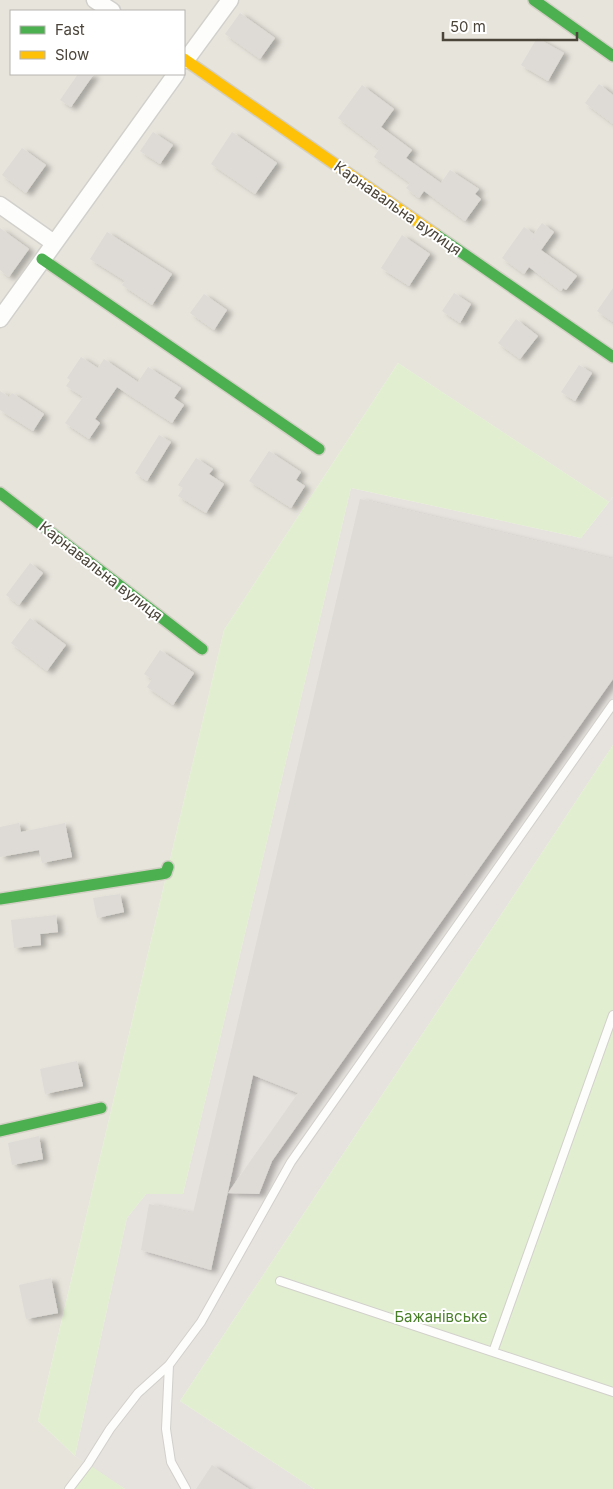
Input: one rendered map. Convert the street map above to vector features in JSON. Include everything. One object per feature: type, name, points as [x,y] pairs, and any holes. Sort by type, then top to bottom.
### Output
[{"type":"street","points":[[95,0],[110,10]]},
{"type":"street","points":[[185,60],[230,0]]},
{"type":"street","points":[[534,0],[613,56]]},
{"type":"street","name":"Карнавальна вулиця","points":[[185,62],[613,357]]},
{"type":"street","points":[[0,319],[175,75]]},
{"type":"street","points":[[0,205],[54,242]]},
{"type":"street","points":[[42,259],[319,449]]},
{"type":"street","name":"Карнавальна вулиця","points":[[0,492],[202,649]]},
{"type":"street","points":[[0,899],[162,874],[166,873],[168,867]]},
{"type":"street","points":[[0,1131],[101,1108]]},
{"type":"lane","points":[[69,1489],[88,1464],[110,1429],[138,1393],[169,1365],[201,1322],[290,1162],[613,704]]},
{"type":"lane","points":[[492,1352],[613,1014]]},
{"type":"lane","points":[[280,1281],[613,1392]]},
{"type":"lane","points":[[169,1365],[166,1429],[171,1462],[186,1489]]},
{"type":"shaded area","points":[[0,0],[613,0],[613,497],[609,502],[398,363],[224,630],[38,1421],[75,1456],[88,1464],[69,1489],[0,1489]]},
{"type":"shaded area","points":[[351,488],[581,538],[613,497],[613,745],[180,1401],[314,1489],[125,1489],[75,1456],[127,1218],[146,1194],[183,1194]]},
{"type":"green space","points":[[398,363],[609,502],[581,538],[351,488],[183,1194],[146,1194],[127,1218],[75,1456],[38,1421],[224,630]]},
{"type":"green space","name":"Бажанівське","points":[[613,745],[613,1489],[314,1489],[180,1401]]},
{"type":"green space","points":[[88,1464],[125,1489],[69,1489]]},
{"type":"building","points":[[240,13],[275,38],[260,59],[225,34]]},
{"type":"building","points":[[537,38],[564,53],[548,81],[521,65]]},
{"type":"building","points":[[77,75],[93,75],[71,107],[60,100]]},
{"type":"building","points":[[599,84],[613,95],[613,124],[585,103]]},
{"type":"building","points":[[362,85],[394,109],[381,127],[412,150],[406,158],[441,183],[450,170],[479,189],[475,194],[481,199],[465,221],[424,191],[419,198],[406,188],[410,183],[374,157],[379,149],[338,118]]},
{"type":"building","points":[[153,132],[173,145],[160,164],[140,151]]},
{"type":"building","points":[[232,132],[277,163],[255,194],[211,164]]},
{"type":"building","points":[[22,148],[46,165],[26,193],[2,175]]},
{"type":"building","points":[[542,223],[554,232],[541,250],[577,276],[566,290],[563,288],[561,291],[529,267],[524,274],[502,258],[524,227],[534,234]]},
{"type":"building","points":[[0,228],[29,249],[9,277],[0,270]]},
{"type":"building","points":[[107,232],[172,274],[152,305],[122,285],[125,281],[90,259]]},
{"type":"building","points":[[402,235],[430,254],[409,286],[381,268]]},
{"type":"building","points":[[613,288],[613,322],[597,311]]},
{"type":"building","points":[[454,293],[471,304],[460,323],[442,311]]},
{"type":"building","points":[[204,294],[227,310],[214,330],[190,313]]},
{"type":"building","points":[[516,319],[538,336],[520,359],[498,343]]},
{"type":"building","points":[[81,357],[98,368],[104,359],[138,382],[148,367],[181,388],[174,398],[184,405],[172,423],[117,387],[95,419],[100,423],[89,439],[65,423],[83,397],[66,386],[70,380],[67,378]]},
{"type":"building","points":[[579,365],[592,373],[575,401],[561,392]]},
{"type":"building","points":[[0,391],[9,397],[12,393],[44,414],[33,431],[0,410]]},
{"type":"building","points":[[159,435],[171,442],[147,481],[135,473]]},
{"type":"building","points":[[269,451],[301,472],[296,480],[305,486],[291,508],[249,481]]},
{"type":"building","points":[[196,458],[213,469],[209,474],[224,484],[206,513],[178,496],[183,488],[178,485]]},
{"type":"building","points":[[360,499],[613,559],[613,679],[272,1161],[259,1194],[228,1193],[298,1093],[253,1075],[211,1270],[141,1250],[149,1204],[193,1213]]},
{"type":"building","points":[[30,563],[43,573],[19,605],[6,595]]},
{"type":"building","points":[[30,618],[66,645],[47,671],[11,643]]},
{"type":"building","points":[[160,650],[194,673],[173,705],[147,687],[152,679],[144,674]]},
{"type":"building","points":[[19,823],[21,832],[65,823],[72,857],[42,863],[39,850],[0,857],[0,827]]},
{"type":"building","points":[[120,894],[124,912],[97,918],[93,898]]},
{"type":"building","points":[[56,915],[58,932],[40,934],[41,945],[14,948],[11,920]]},
{"type":"building","points":[[77,1061],[83,1086],[45,1094],[40,1069]]},
{"type":"building","points":[[39,1136],[43,1159],[12,1165],[8,1143]]},
{"type":"building","points":[[51,1278],[58,1313],[26,1319],[19,1285]]},
{"type":"building","points":[[212,1465],[249,1489],[196,1489]]},
{"type":"traffic: fast","points":[[534,0],[613,56]]},
{"type":"traffic: fast","points":[[435,234],[613,357]]},
{"type":"traffic: fast","points":[[42,259],[319,449]]},
{"type":"traffic: fast","points":[[0,493],[202,649]]},
{"type":"traffic: fast","points":[[0,899],[161,874],[166,873],[168,867]]},
{"type":"traffic: fast","points":[[0,1131],[101,1108]]},
{"type":"traffic: slow","points":[[185,60],[435,234]]}]
